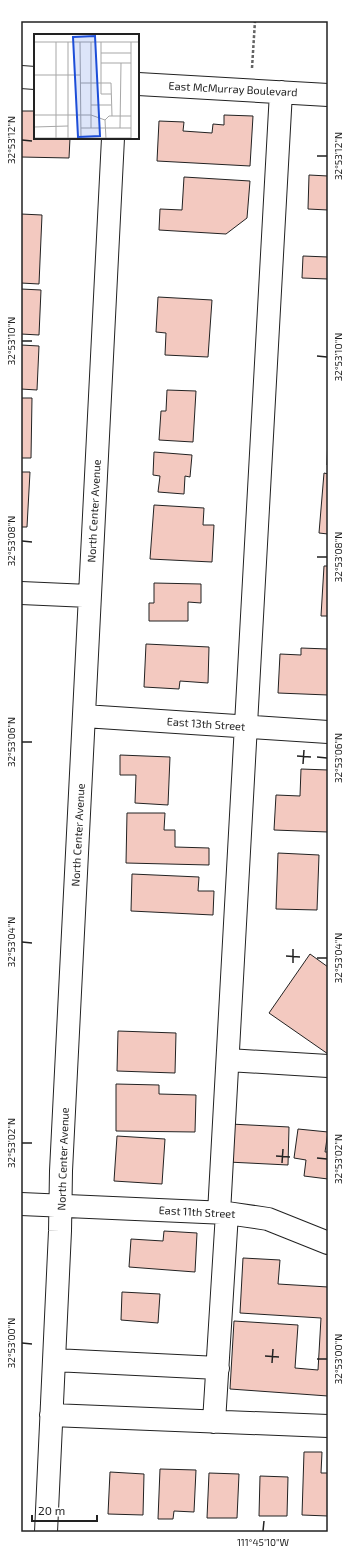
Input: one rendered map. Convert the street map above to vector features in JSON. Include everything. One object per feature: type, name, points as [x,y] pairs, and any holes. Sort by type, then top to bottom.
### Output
[{"type":"street","points":[[21,78],[34,78]]},
{"type":"street","name":"East McMurray Boulevard","points":[[139,84],[328,95]]},
{"type":"street","points":[[214,1422],[218,1368],[228,1060],[281,92]]},
{"type":"street","name":"North Center Avenue","points":[[46,1532],[89,596],[112,139]]},
{"type":"street","points":[[21,593],[89,596]]},
{"type":"street","name":"East 13th Street","points":[[84,716],[328,732]]},
{"type":"street","points":[[228,1060],[328,1066]]},
{"type":"street","name":"East 11th Street","points":[[21,1204],[223,1213],[268,1219],[328,1243]]},
{"type":"street","points":[[54,1360],[218,1368]]},
{"type":"street","points":[[51,1415],[328,1426]]},
{"type":"path","points":[[250,90],[254,21]]},
{"type":"building","points":[[21,111],[34,111],[34,139],[70,139],[69,158],[21,157]]},
{"type":"building","points":[[224,115],[253,116],[250,166],[157,161],[159,121],[184,122],[183,131],[212,133],[213,124],[224,125]]},
{"type":"building","points":[[309,175],[328,176],[328,210],[308,209]]},
{"type":"building","points":[[184,177],[250,181],[247,218],[226,234],[159,230],[160,209],[182,210]]},
{"type":"building","points":[[21,214],[42,215],[39,284],[21,283]]},
{"type":"building","points":[[303,256],[328,257],[328,279],[302,278]]},
{"type":"building","points":[[21,289],[41,290],[39,335],[21,334]]},
{"type":"building","points":[[158,297],[212,300],[208,357],[165,355],[166,333],[156,332]]},
{"type":"building","points":[[21,345],[39,346],[37,390],[21,389]]},
{"type":"building","points":[[167,390],[196,391],[193,442],[159,440],[161,411],[166,411]]},
{"type":"building","points":[[21,398],[32,398],[31,458],[21,458]]},
{"type":"building","points":[[328,435],[328,465],[327,465]]},
{"type":"building","points":[[154,452],[192,455],[190,477],[185,476],[184,494],[158,492],[160,476],[153,475]]},
{"type":"building","points":[[21,472],[30,472],[27,527],[21,527]]},
{"type":"building","points":[[324,473],[328,474],[328,534],[319,533]]},
{"type":"building","points":[[154,505],[204,508],[203,525],[214,525],[212,562],[150,559]]},
{"type":"building","points":[[324,566],[328,566],[328,616],[321,616]]},
{"type":"building","points":[[154,583],[201,584],[201,603],[188,602],[188,621],[149,621],[149,603],[154,603]]},
{"type":"building","points":[[146,644],[209,647],[208,683],[180,681],[179,689],[144,687]]},
{"type":"building","points":[[301,648],[328,649],[328,695],[278,693],[280,654],[301,655]]},
{"type":"building","points":[[120,755],[170,757],[168,805],[135,803],[136,775],[120,775]]},
{"type":"building","points":[[301,769],[328,770],[328,832],[274,830],[276,795],[300,796]]},
{"type":"building","points":[[127,813],[165,813],[164,830],[175,830],[175,847],[209,848],[209,865],[126,863]]},
{"type":"building","points":[[278,853],[319,855],[317,910],[276,909]]},
{"type":"building","points":[[132,874],[199,877],[198,891],[214,891],[213,915],[131,911]]},
{"type":"building","points":[[310,954],[328,967],[328,1054],[269,1013]]},
{"type":"building","points":[[118,1031],[176,1033],[175,1073],[117,1071]]},
{"type":"building","points":[[116,1084],[159,1085],[159,1094],[196,1095],[195,1132],[116,1131]]},
{"type":"building","points":[[230,1124],[289,1127],[288,1165],[228,1162]]},
{"type":"building","points":[[298,1129],[328,1132],[325,1152],[328,1152],[328,1179],[304,1176],[306,1160],[294,1158]]},
{"type":"building","points":[[117,1136],[165,1139],[162,1184],[114,1181]]},
{"type":"building","points":[[164,1231],[197,1233],[195,1272],[129,1267],[131,1239],[163,1241]]},
{"type":"building","points":[[243,1258],[280,1260],[278,1284],[328,1287],[328,1396],[230,1389],[234,1321],[298,1325],[295,1368],[318,1370],[321,1318],[240,1313]]},
{"type":"building","points":[[122,1292],[160,1294],[158,1323],[121,1320]]},
{"type":"building","points":[[304,1452],[322,1452],[321,1473],[328,1473],[328,1516],[302,1515]]},
{"type":"building","points":[[160,1469],[196,1470],[194,1512],[174,1511],[173,1519],[158,1519]]},
{"type":"building","points":[[110,1472],[144,1474],[143,1515],[108,1514]]},
{"type":"building","points":[[209,1473],[239,1474],[237,1518],[207,1518]]},
{"type":"building","points":[[260,1476],[288,1477],[287,1516],[259,1516]]}]
